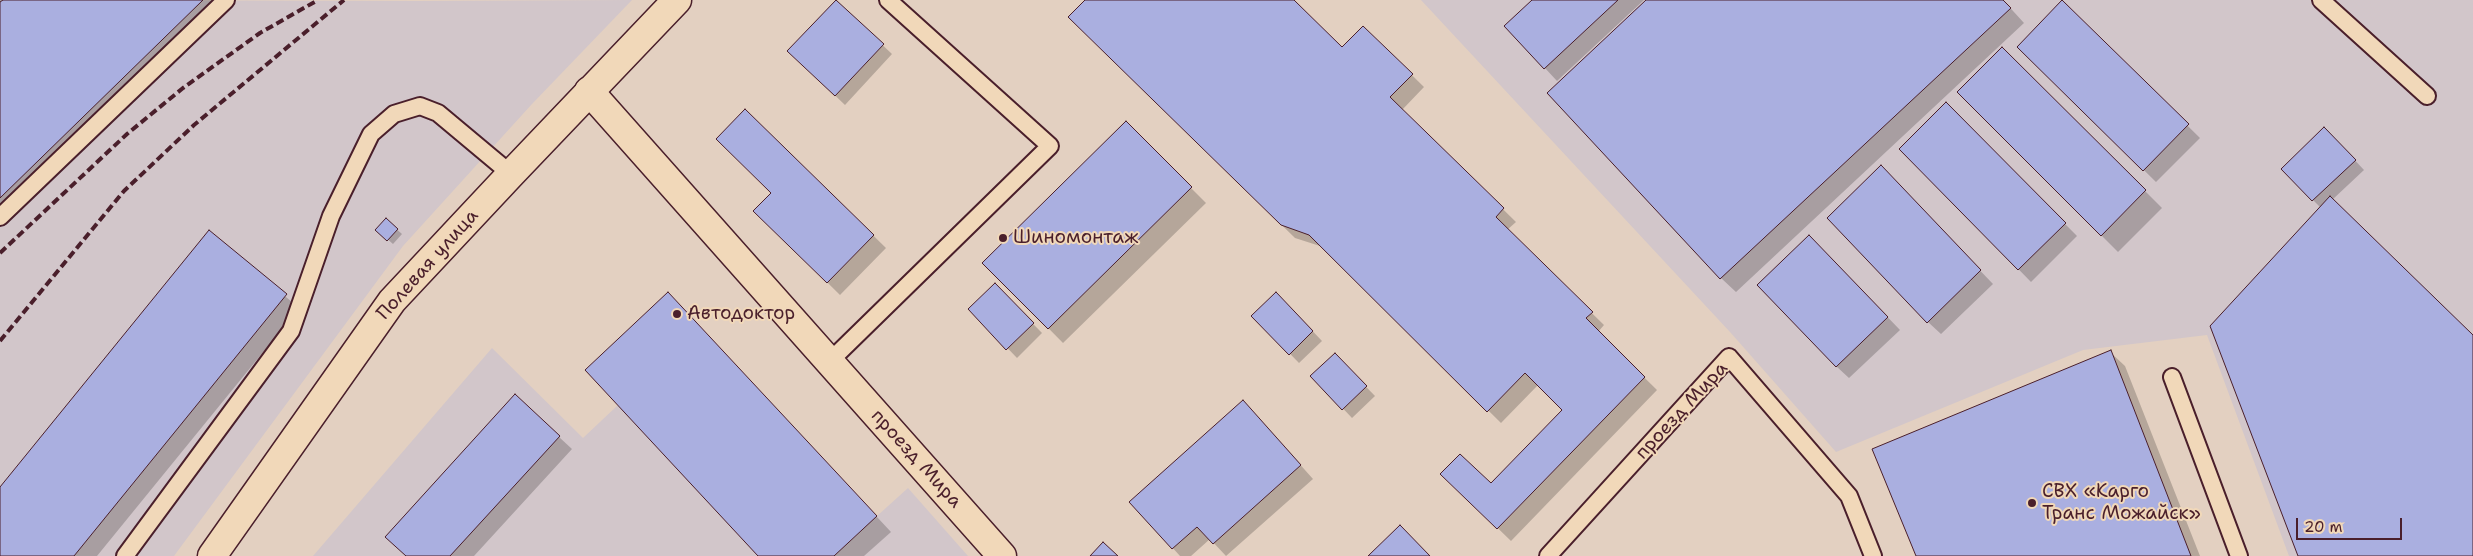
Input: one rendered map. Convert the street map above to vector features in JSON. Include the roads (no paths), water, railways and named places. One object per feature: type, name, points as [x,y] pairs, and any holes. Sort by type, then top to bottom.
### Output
[{"type":"main road","name":"Полевая улица","points":[[212,556],[392,301],[510,174],[677,0]]},
{"type":"main road","name":"проезд Мира","points":[[589,91],[1002,556]]},
{"type":"lane","points":[[0,217],[226,0]]},
{"type":"lane","points":[[829,362],[1050,146],[888,0]]},
{"type":"lane","points":[[2321,0],[2427,96]]},
{"type":"lane","points":[[125,556],[291,331],[332,216],[371,134],[394,114],[420,106],[438,113],[510,174]]},
{"type":"lane","name":"проезд Мира","points":[[1548,556],[1729,357],[1849,496],[1873,556]]},
{"type":"lane","points":[[2172,377],[2239,556]]},
{"type":"railway","points":[[0,253],[127,134],[183,88],[260,33],[318,0]]},
{"type":"railway","points":[[0,341],[124,191],[194,125],[344,0]]},
{"type":"place","name":"Шиномонтаж","points":[[1003,238]]},
{"type":"place","name":"Автодоктор","points":[[677,314]]},
{"type":"place","name":"СВХ «Карго Транс Можайск»","points":[[2032,503]]}]
